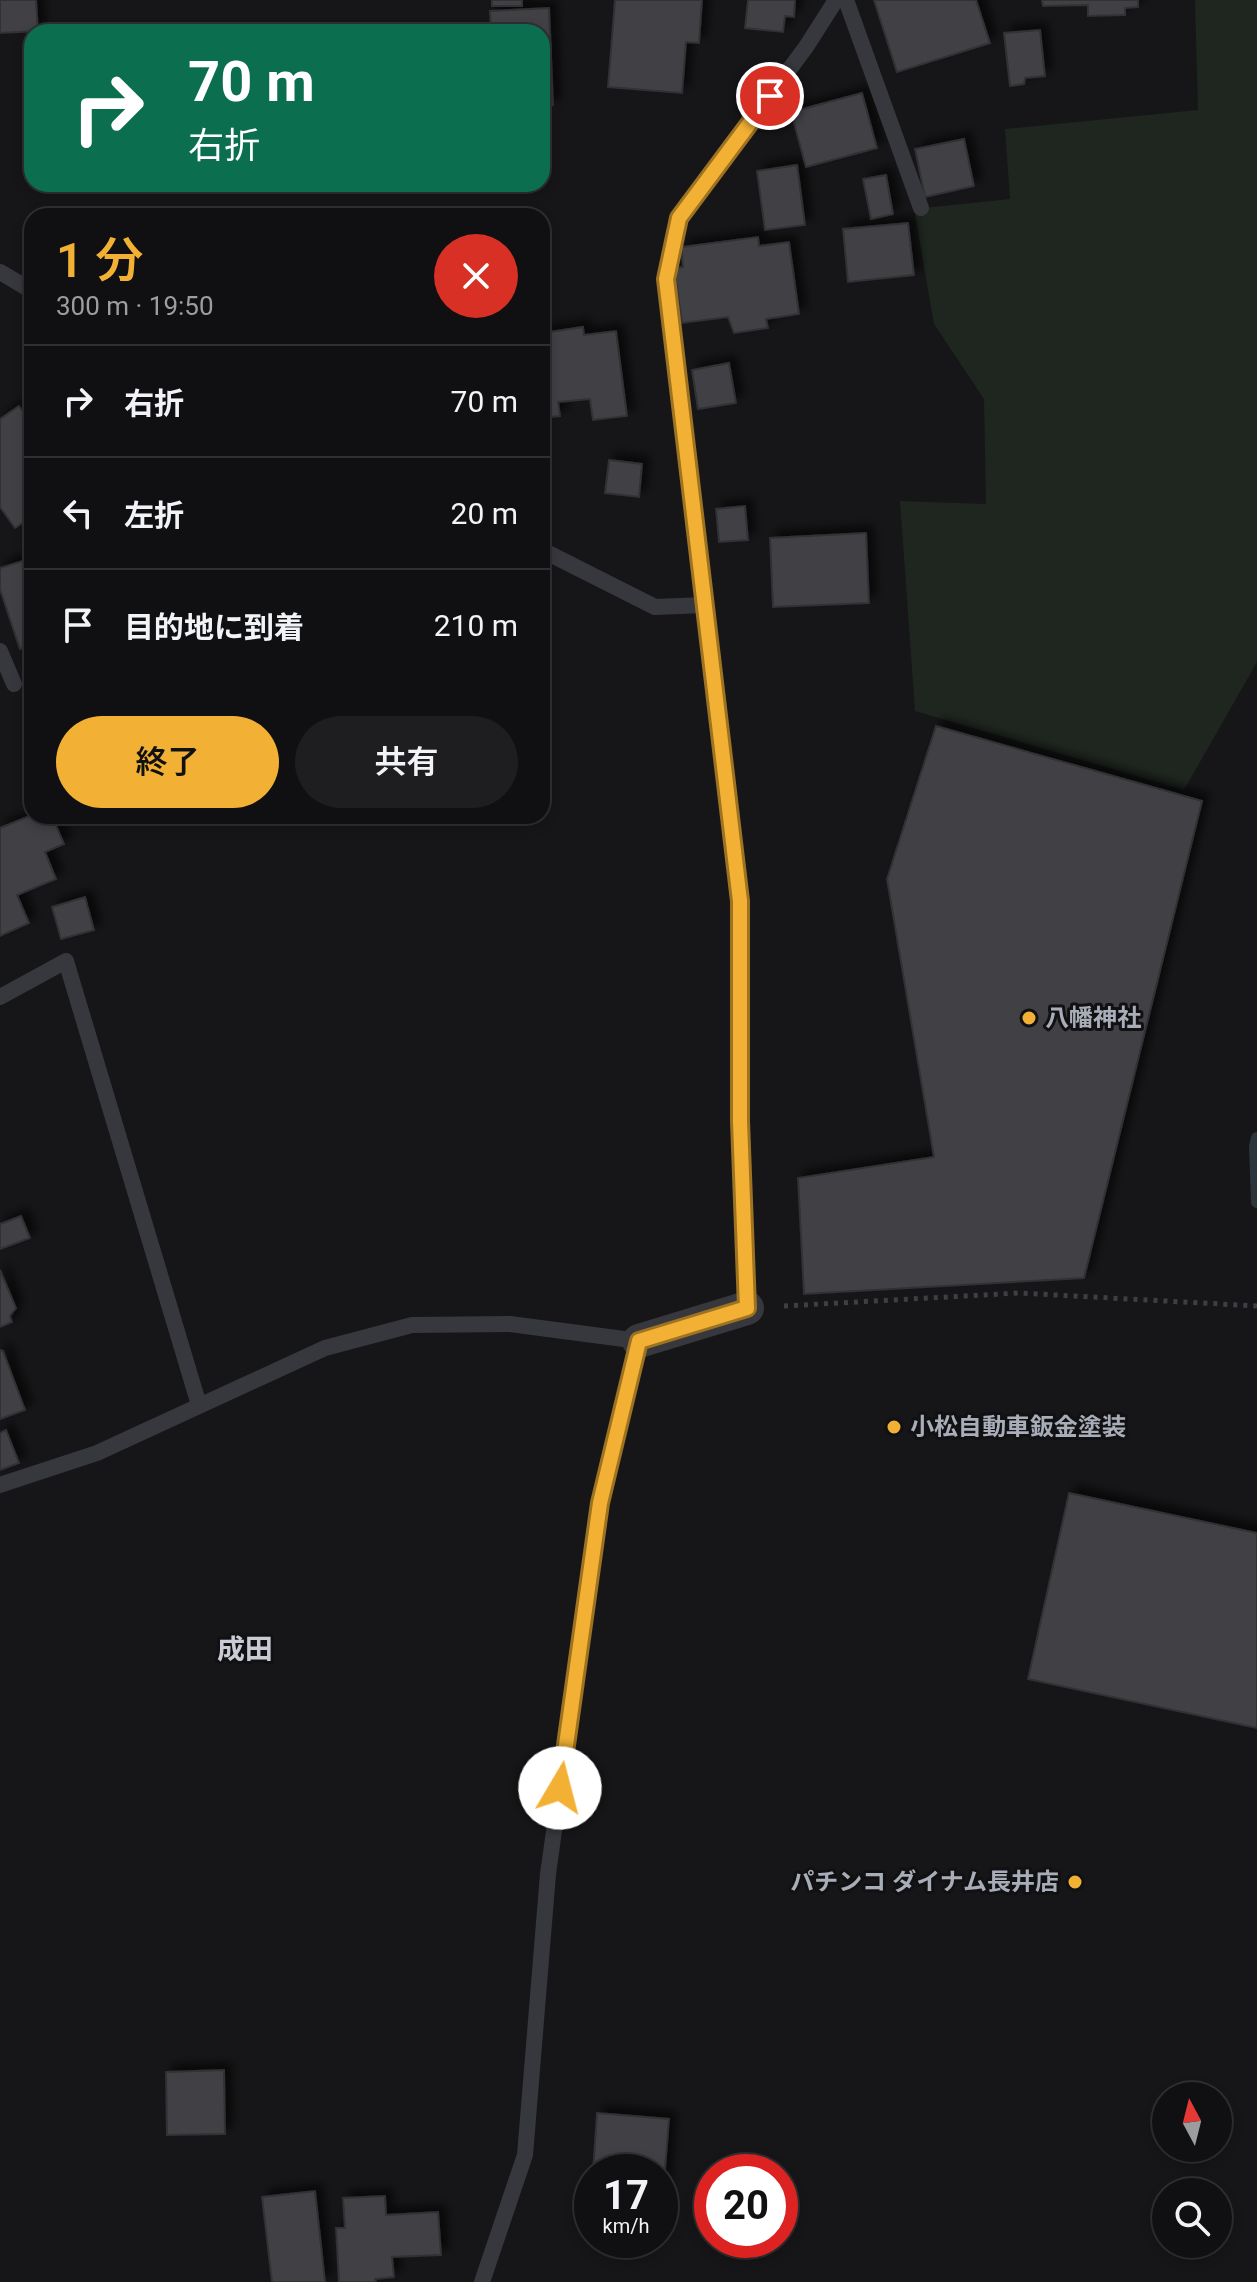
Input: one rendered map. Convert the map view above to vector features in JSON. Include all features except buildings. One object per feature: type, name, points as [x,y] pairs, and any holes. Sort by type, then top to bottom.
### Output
[{"type":"street","points":[[639,1341],[747,1308]]},
{"type":"lane","points":[[747,1308],[740,1121],[740,901],[666,279],[679,218],[806,47],[836,0]]},
{"type":"lane","points":[[846,0],[921,208]]},
{"type":"lane","points":[[0,272],[24,286]]},
{"type":"lane","points":[[550,554],[655,607],[704,605]]},
{"type":"lane","points":[[0,651],[14,684]]},
{"type":"lane","points":[[0,997],[66,961],[199,1405]]},
{"type":"lane","points":[[0,1485],[97,1453],[325,1348],[412,1325],[510,1324],[639,1341],[597,1519],[548,1874],[525,2155],[482,2282]]},
{"type":"path","points":[[747,1308],[1019,1293],[1257,1306]]},
{"type":"shaded area","points":[[1195,0],[1257,0],[1257,662],[1184,790],[915,711],[900,501],[986,504],[984,399],[934,324],[914,209],[1010,199],[1005,129],[1198,110]]},
{"type":"waterway","points":[[1257,1138],[1257,1202]]},
{"type":"place","name":"八幡神社","points":[[1029,1018]]},
{"type":"place","name":"小松自動車鈑金塗装","points":[[894,1427]]},
{"type":"place","name":"パチンコ ダイナム長井店","points":[[1075,1882]]},
{"type":"district","name":"成田","points":[[245,1649]]},
{"type":"route","points":[[560,1788],[600,1503],[639,1341],[747,1308],[740,1121],[740,901],[666,279],[679,218],[770,96]]}]
